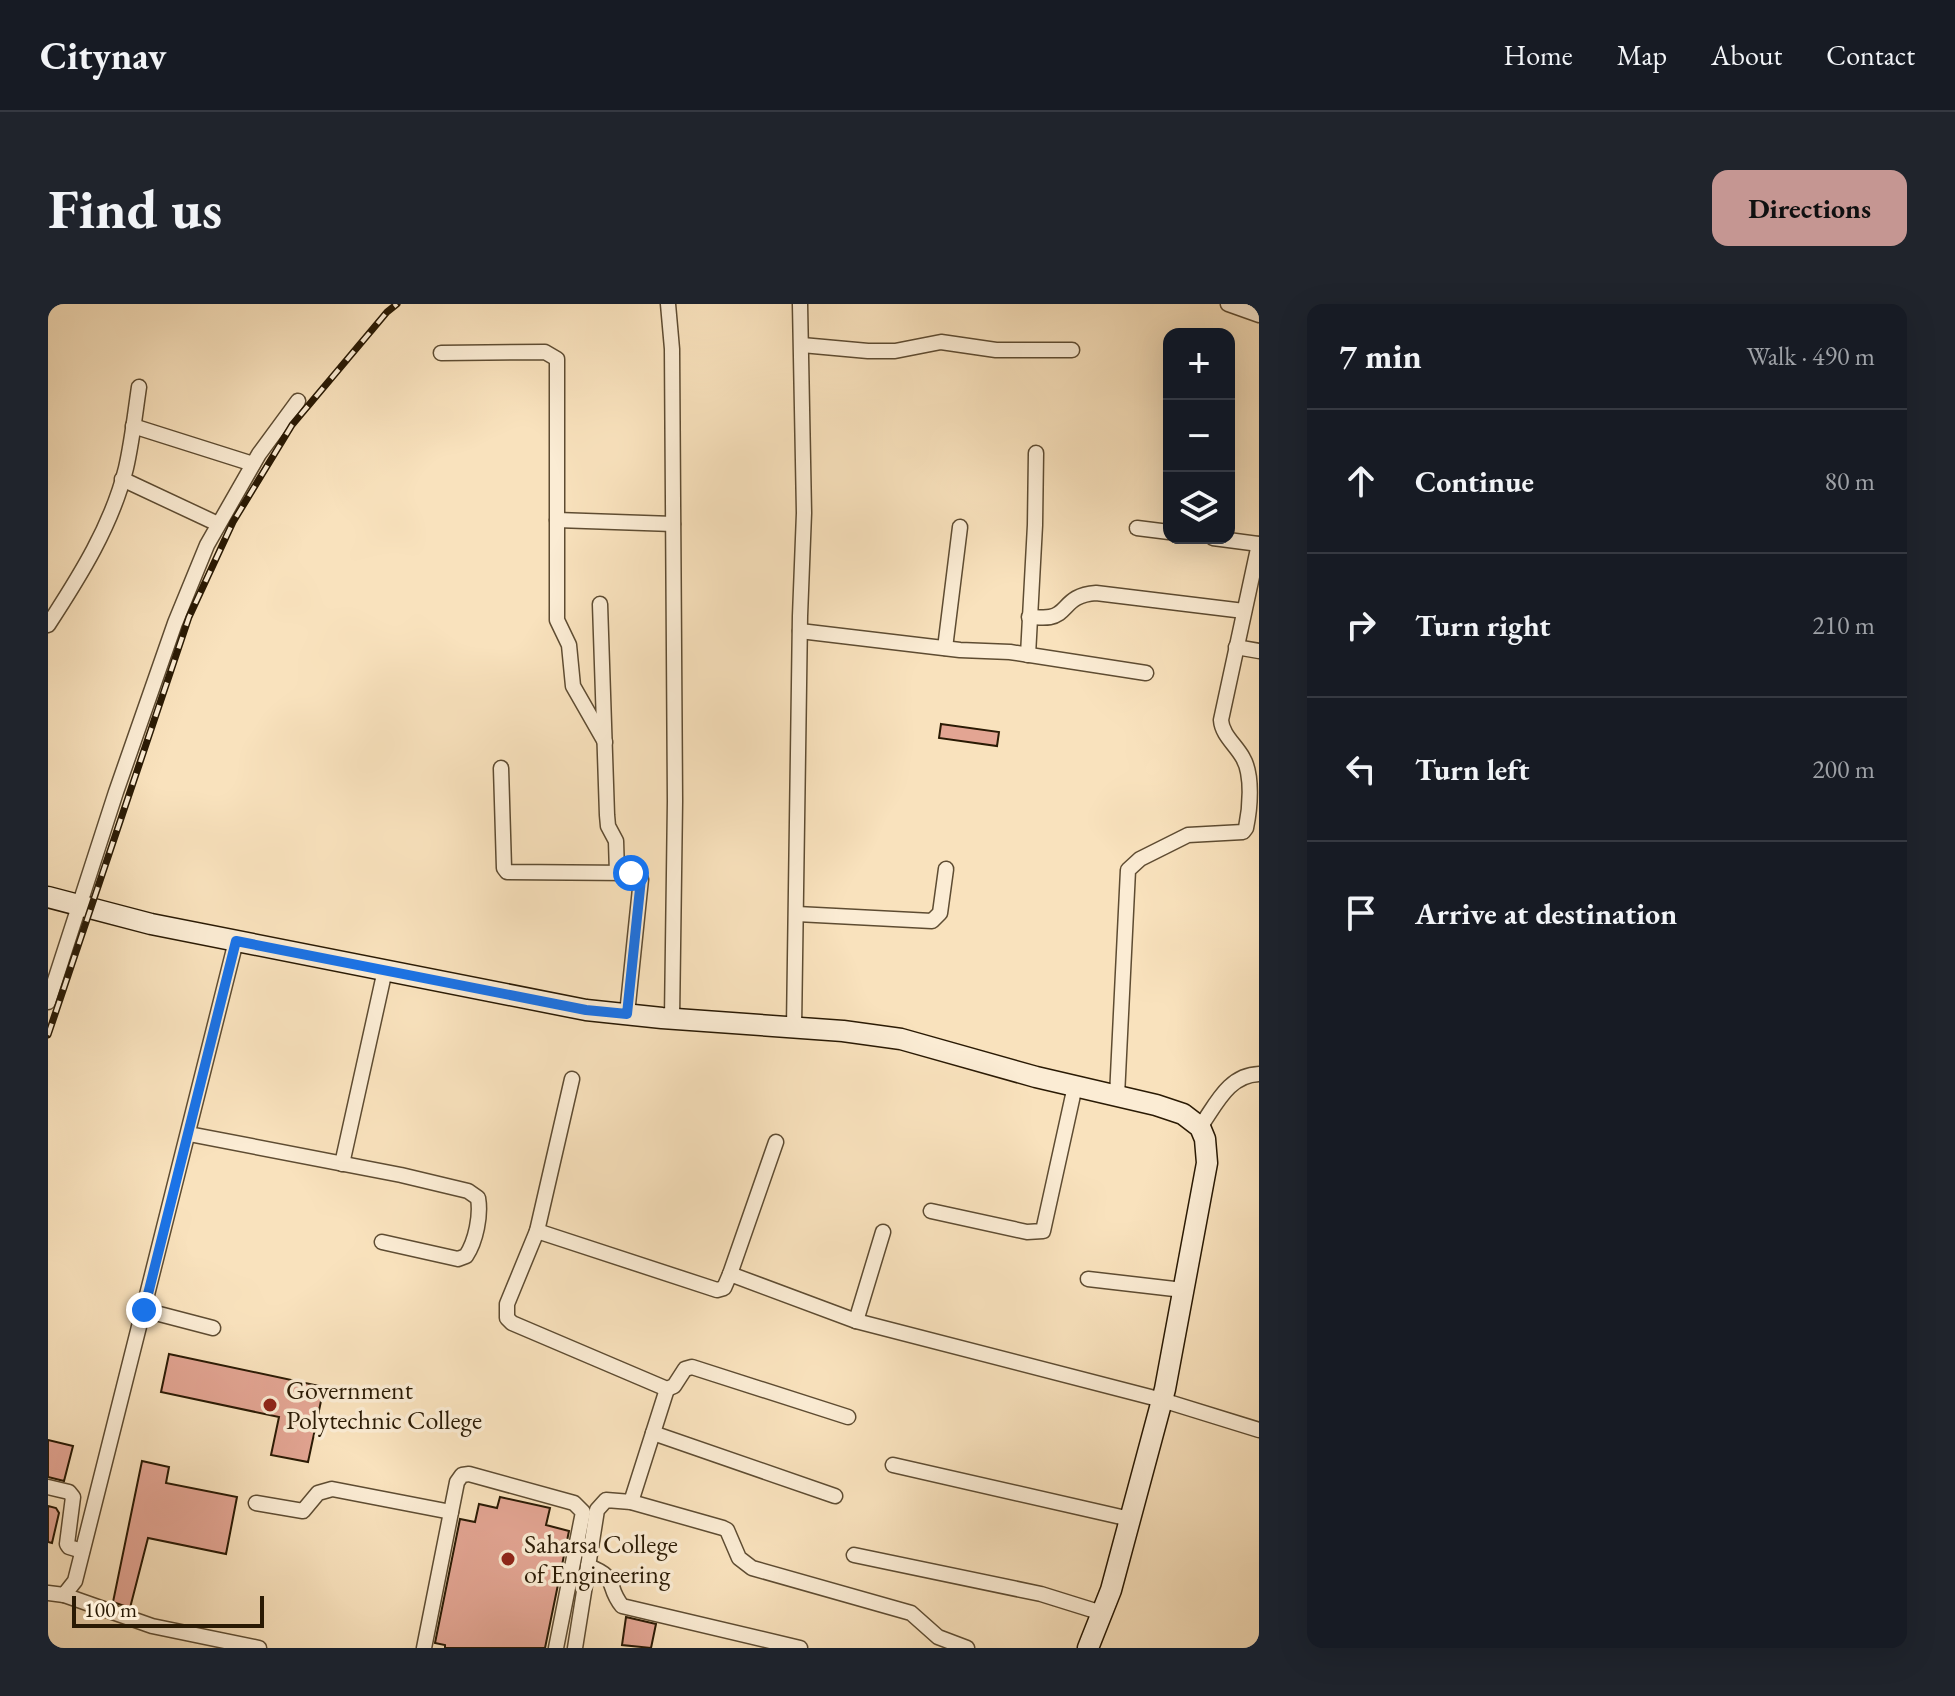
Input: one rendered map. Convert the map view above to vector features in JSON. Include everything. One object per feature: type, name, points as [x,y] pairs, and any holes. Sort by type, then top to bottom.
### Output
[{"type":"main road","points":[[48,897],[151,924],[586,1010],[843,1031],[901,1039],[1183,1114],[1200,1127],[1205,1139],[1207,1163],[1162,1400],[1102,1613],[1088,1648]]},
{"type":"street","points":[[668,304],[672,349],[675,801],[672,1019]]},
{"type":"street","points":[[794,1028],[804,513],[800,304]]},
{"type":"street","points":[[1228,304],[1259,315]]},
{"type":"street","points":[[802,345],[895,351],[941,342],[996,350],[1072,350]]},
{"type":"street","points":[[441,353],[545,352],[557,359],[559,626],[569,645],[573,686],[605,742]]},
{"type":"street","points":[[48,625],[94,553],[122,479],[139,387]]},
{"type":"street","points":[[48,1002],[175,623],[218,524],[253,464],[298,401]]},
{"type":"street","points":[[133,426],[253,464]]},
{"type":"street","points":[[1028,655],[1036,453]]},
{"type":"street","points":[[122,479],[218,524]]},
{"type":"street","points":[[557,520],[673,524]]},
{"type":"street","points":[[945,648],[960,527]]},
{"type":"street","points":[[1137,528],[1163,531]]},
{"type":"street","points":[[1235,541],[1259,544],[1221,720],[1221,727],[1244,759],[1247,769],[1248,819],[1243,832]]},
{"type":"street","points":[[1029,617],[1050,617],[1060,612],[1072,599],[1096,593],[1244,611]]},
{"type":"street","points":[[600,604],[607,815],[608,826],[616,841],[617,873]]},
{"type":"street","points":[[800,631],[1028,655],[1146,673]]},
{"type":"street","points":[[1236,647],[1259,651]]},
{"type":"street","points":[[501,768],[504,868],[507,872],[617,873],[638,875],[641,879],[627,1014]]},
{"type":"street","points":[[1117,1096],[1128,870],[1140,859],[1188,835],[1259,832]]},
{"type":"street","points":[[797,914],[932,921],[940,913],[946,869]]},
{"type":"street","points":[[64,1595],[75,1581],[236,941]]},
{"type":"street","points":[[342,1164],[385,970]]},
{"type":"street","points":[[1200,1127],[1232,1082],[1241,1076],[1259,1074]]},
{"type":"street","points":[[572,1079],[537,1231],[507,1304],[507,1318],[512,1323],[667,1389],[674,1386],[685,1369],[692,1367],[848,1417]]},
{"type":"street","points":[[931,1211],[1027,1232],[1043,1231],[1075,1086]]},
{"type":"street","points":[[189,1134],[468,1191],[478,1198],[480,1208],[472,1248],[466,1256],[458,1259],[382,1242]]},
{"type":"street","points":[[537,1231],[717,1290],[724,1288],[776,1142]]},
{"type":"street","points":[[856,1321],[883,1232]]},
{"type":"street","points":[[730,1274],[856,1321],[1162,1400],[1259,1430]]},
{"type":"street","points":[[1088,1279],[1183,1290]]},
{"type":"street","points":[[144,1310],[213,1328]]},
{"type":"street","points":[[631,1502],[667,1389]]},
{"type":"street","points":[[653,1433],[835,1496]]},
{"type":"street","points":[[893,1465],[1130,1519]]},
{"type":"street","points":[[424,1648],[457,1482],[462,1475],[469,1474],[574,1503],[580,1508],[583,1520],[556,1648]]},
{"type":"street","points":[[48,1487],[69,1492],[73,1497],[67,1544],[82,1551]]},
{"type":"street","points":[[256,1503],[303,1511],[318,1493],[332,1489],[451,1512]]},
{"type":"street","points":[[575,1648],[600,1505],[606,1500],[631,1502],[723,1528],[727,1530],[739,1558],[752,1568],[911,1613],[938,1637],[967,1648]]},
{"type":"street","points":[[854,1555],[1041,1594],[1102,1613]]},
{"type":"street","points":[[588,1566],[606,1574],[612,1581],[622,1606],[800,1648]]},
{"type":"street","points":[[48,1593],[64,1595],[152,1626],[259,1648]]},
{"type":"building","points":[[941,724],[999,732],[997,746],[939,738]]},
{"type":"building","name":"Government Polytechnic College","points":[[169,1354],[324,1387],[308,1462],[271,1455],[279,1417],[161,1392]]},
{"type":"building","points":[[48,1440],[73,1446],[64,1481],[48,1477]]},
{"type":"building","points":[[142,1461],[169,1467],[166,1483],[237,1497],[226,1554],[148,1538],[130,1608],[113,1602]]},
{"type":"building","name":"Saharsa College of Engineering","points":[[500,1497],[550,1508],[546,1525],[569,1531],[545,1648],[445,1648],[445,1645],[435,1643],[460,1519],[475,1522],[479,1504],[497,1508]]},
{"type":"building","points":[[48,1506],[56,1508],[59,1513],[52,1543],[48,1542]]},
{"type":"building","points":[[626,1617],[656,1624],[651,1648],[622,1645]]},
{"type":"railway","points":[[48,1035],[189,617],[233,522],[292,425],[397,304]]},
{"type":"place","name":"Government Polytechnic College","points":[[270,1405]]},
{"type":"place","name":"Saharsa College of Engineering","points":[[508,1559]]},
{"type":"route","points":[[144,1310],[236,941],[586,1010],[627,1014],[641,879],[631,873]]}]
